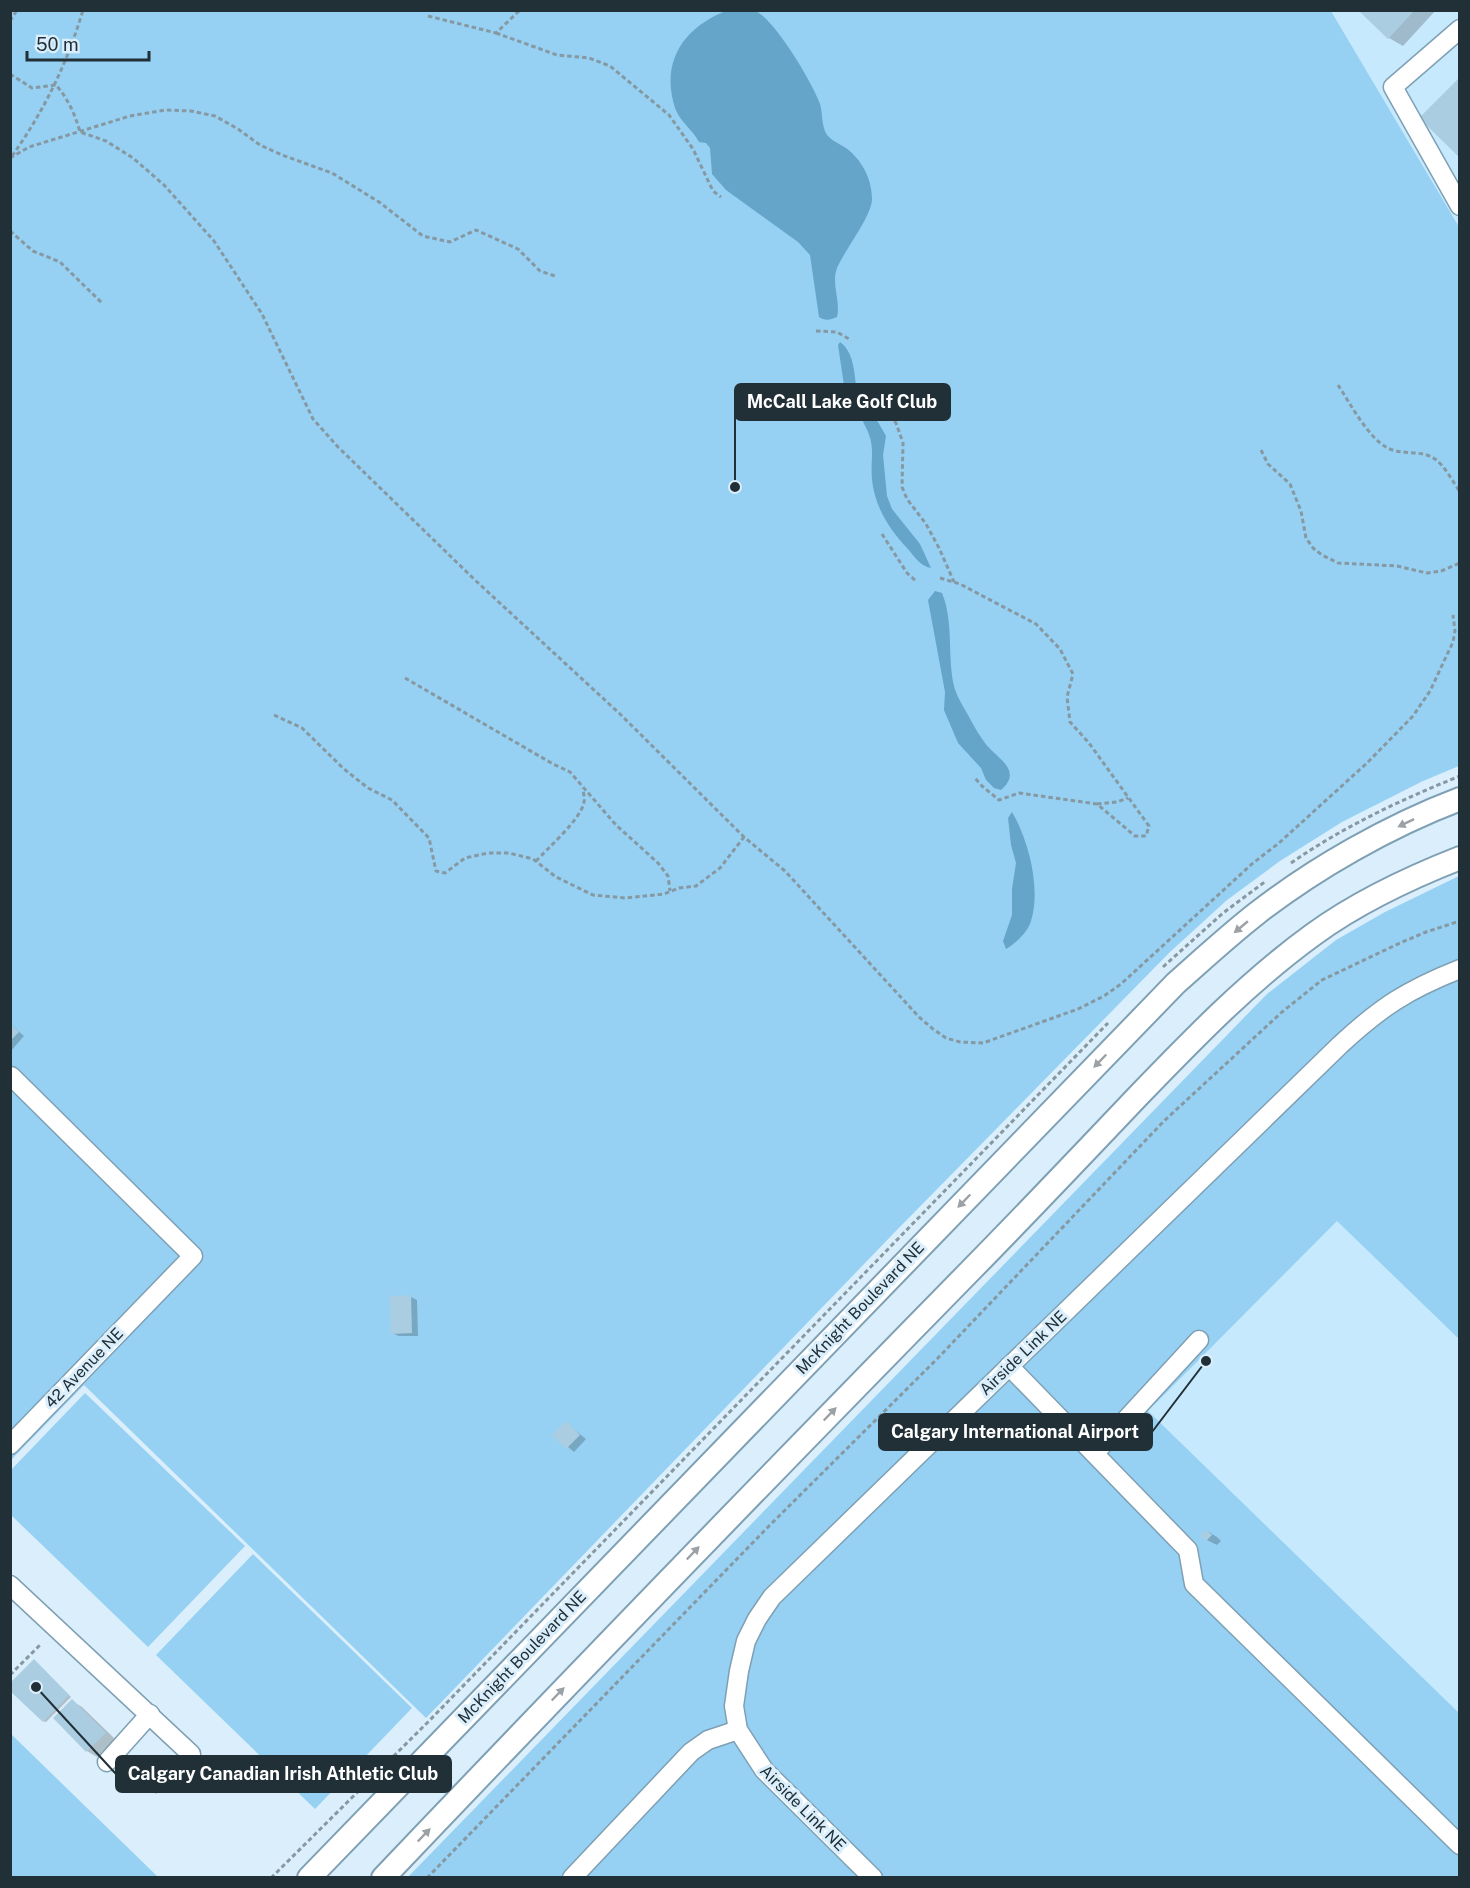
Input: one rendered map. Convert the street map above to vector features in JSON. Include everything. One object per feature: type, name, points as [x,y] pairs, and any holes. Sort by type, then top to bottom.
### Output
[{"type":"main road","name":"McKnight Boulevard NE","points":[[309,1878],[1176,983],[1257,914],[1317,871],[1382,835],[1460,800]]},
{"type":"main road","points":[[383,1878],[692,1555],[1023,1217],[1200,1032],[1260,977],[1314,933],[1363,903],[1422,872],[1460,858]]},
{"type":"street","points":[[1460,29],[1393,87],[1460,206]]},
{"type":"street","name":"Airside Link NE","points":[[873,1878],[764,1770],[746,1746],[738,1730],[734,1706],[746,1641],[757,1619],[772,1597],[1372,1015],[1420,985],[1460,969]]},
{"type":"street","name":"42 Avenue NE","points":[[10,1445],[193,1256],[11,1076]]},
{"type":"street","points":[[1095,1453],[1199,1340]]},
{"type":"street","points":[[1009,1366],[1188,1550],[1194,1584],[1460,1845]]},
{"type":"street","points":[[10,1585],[191,1754]]},
{"type":"street","points":[[106,1762],[150,1714]]},
{"type":"street","points":[[572,1878],[691,1752],[708,1740],[738,1730]]},
{"type":"path","points":[[10,21],[17,10]]},
{"type":"path","points":[[11,157],[56,85],[74,42],[83,10]]},
{"type":"path","points":[[496,33],[520,10]]},
{"type":"path","points":[[428,16],[496,33],[557,55],[589,58],[610,66],[669,115],[693,149],[713,190],[721,197]]},
{"type":"path","points":[[10,74],[32,87],[56,85]]},
{"type":"path","points":[[56,85],[70,105],[80,132]]},
{"type":"path","points":[[11,157],[29,147],[130,116],[165,110],[191,111],[215,116],[260,145],[332,173],[379,202],[423,236],[450,242],[476,230],[518,249],[540,271],[555,276]]},
{"type":"path","points":[[80,132],[106,141],[133,158],[164,185],[214,241],[262,314],[313,419],[338,447],[476,581],[620,714],[744,837],[785,871],[919,1017],[945,1038],[960,1042],[982,1043],[1078,1009],[1104,996],[1121,984],[1367,763],[1413,716],[1430,691],[1453,642],[1455,631],[1453,615]]},
{"type":"path","points":[[10,231],[33,251],[60,262],[102,303]]},
{"type":"path","points":[[816,331],[837,332],[849,339]]},
{"type":"path","points":[[1338,385],[1374,437],[1384,447],[1436,459],[1460,492]]},
{"type":"path","points":[[837,405],[851,408],[879,402],[896,423],[903,443],[902,487],[907,499],[927,524],[954,582]]},
{"type":"path","points":[[1261,450],[1274,471],[1290,484],[1301,511],[1306,538],[1322,555],[1338,563],[1397,566],[1427,573],[1441,571],[1460,563]]},
{"type":"path","points":[[882,534],[907,573],[917,582]]},
{"type":"path","points":[[940,578],[954,582],[1036,624],[1060,649],[1073,674],[1067,697],[1070,722],[1089,743],[1149,826],[1146,836],[1135,836],[1097,804]]},
{"type":"path","points":[[405,678],[553,765],[570,772],[616,825],[658,862],[668,876],[670,891]]},
{"type":"path","points":[[274,715],[302,728],[344,769],[368,788],[392,800],[429,838],[436,871],[445,873],[465,858],[488,853],[509,854],[536,861],[556,877],[593,895],[625,898],[696,886],[720,868],[744,837]]},
{"type":"path","points":[[975,778],[999,800],[1019,793],[1097,804],[1117,802],[1128,798]]},
{"type":"path","points":[[536,861],[578,814],[584,804],[583,786]]},
{"type":"path","points":[[428,1878],[768,1527],[937,1359],[1164,1121],[1282,1012],[1322,980],[1417,935],[1460,921]]},
{"type":"path","points":[[10,1675],[41,1644]]},
{"type":"shaded area","points":[[728,10],[755,11],[772,26],[792,53],[816,95],[827,135],[852,153],[868,177],[872,199],[868,215],[845,252],[835,274],[837,317],[825,320],[819,317],[810,255],[798,242],[726,190],[712,174],[710,148],[706,143],[699,142],[675,108],[671,91],[671,75],[679,48],[699,26]]},
{"type":"shaded area","points":[[11,11],[1331,11],[1459,227],[1459,766],[1423,781],[1342,822],[1280,861],[1227,900],[1170,952],[893,1234],[426,1718],[84,1385],[11,1460]]},
{"type":"shaded area","points":[[1331,11],[1459,11],[1459,227]]},
{"type":"shaded area","points":[[840,342],[849,352],[854,371],[857,391],[849,395],[845,392],[838,345]]},
{"type":"shaded area","points":[[870,416],[878,422],[886,436],[883,455],[887,496],[892,509],[920,544],[931,568],[921,563],[900,541],[876,499],[872,480],[870,438],[863,422]]},
{"type":"shaded area","points":[[935,591],[942,593],[946,604],[952,674],[956,693],[982,740],[1009,770],[1010,776],[1001,790],[994,788],[986,780],[981,768],[958,743],[944,710],[945,692],[928,600]]},
{"type":"shaded area","points":[[1012,812],[1024,837],[1032,865],[1035,895],[1031,921],[1027,929],[1014,944],[1006,949],[1003,941],[1012,915],[1012,889],[1016,863],[1008,818]]},
{"type":"shaded area","points":[[1459,876],[1459,1339],[1337,1221],[1148,1411],[1459,1713],[1459,1877],[407,1878],[1267,994],[1336,940],[1385,912]]},
{"type":"shaded area","points":[[1459,929],[1459,1877],[783,1525]]},
{"type":"shaded area","points":[[85,1393],[245,1546],[148,1647],[11,1515],[11,1470]]},
{"type":"shaded area","points":[[253,1554],[412,1708],[315,1809],[156,1655]]},
{"type":"shaded area","points":[[11,1734],[158,1877],[11,1877]]},
{"type":"building","points":[[1358,10],[1415,10],[1388,39]]},
{"type":"building","points":[[1460,77],[1460,158],[1419,118]]},
{"type":"building","points":[[10,1024],[19,1032],[10,1041]]},
{"type":"building","points":[[411,1295],[412,1333],[391,1334],[390,1296]]},
{"type":"building","points":[[566,1421],[580,1435],[566,1449],[552,1435]]},
{"type":"building","points":[[1206,1530],[1212,1535],[1206,1541],[1200,1535]]},
{"type":"building","points":[[34,1659],[69,1695],[43,1722],[10,1691],[10,1683]]},
{"type":"building","points":[[72,1699],[106,1733],[86,1752],[53,1718]]},
{"type":"building","points":[[147,1765],[161,1781],[149,1792],[135,1776]]},
{"type":"place","name":"McCall Lake Golf Club","points":[[735,487]]},
{"type":"place","name":"Calgary International Airport","points":[[1206,1361]]},
{"type":"place","name":"Calgary Canadian Irish Athletic Club","points":[[36,1687]]}]
